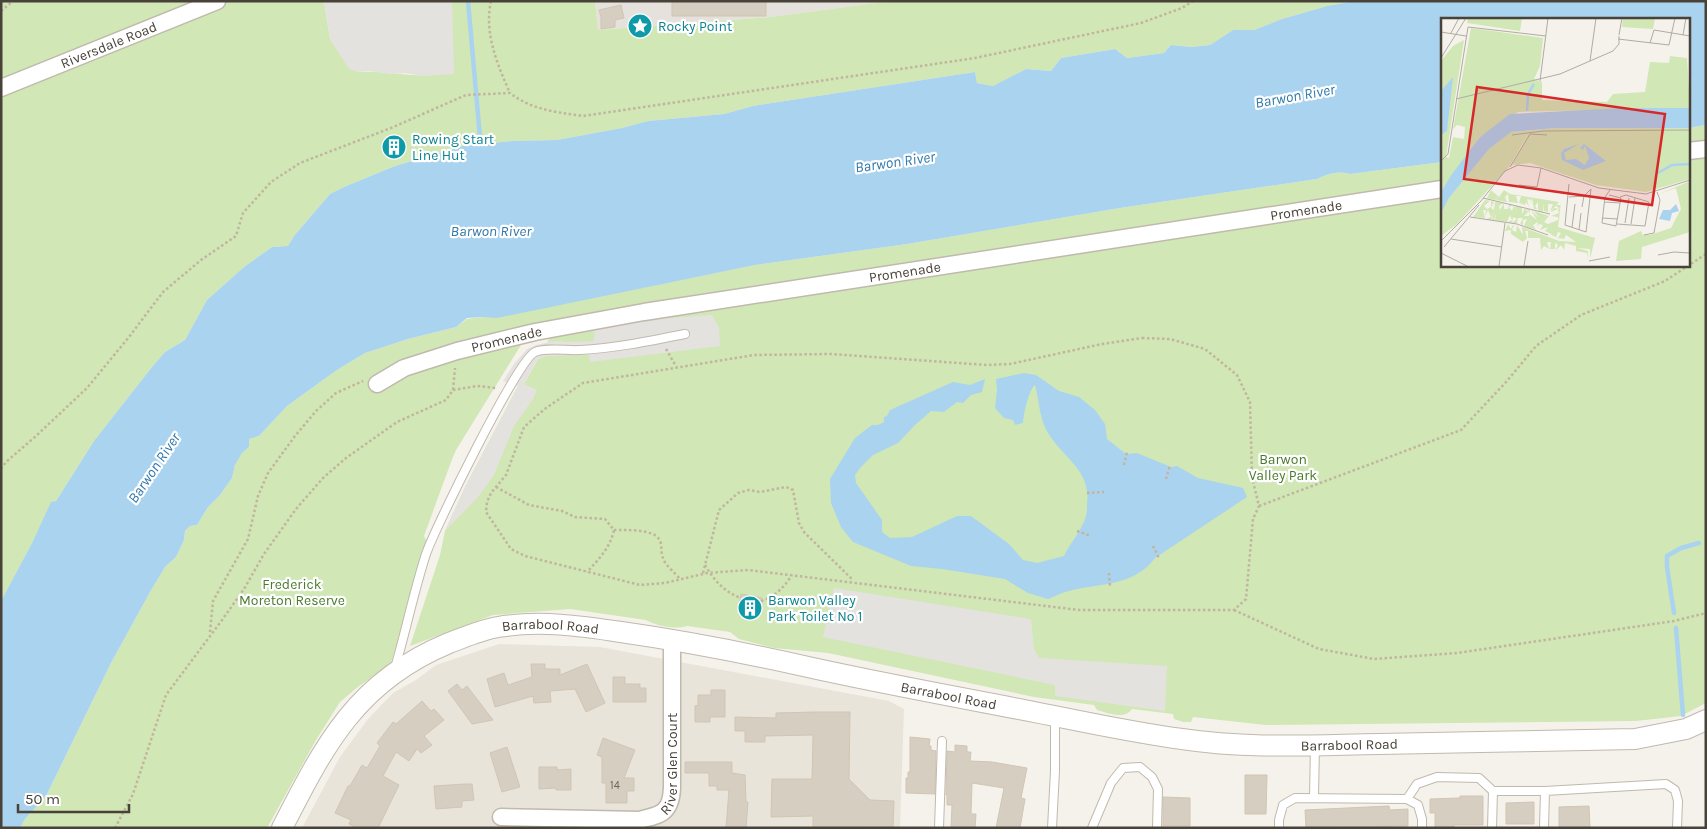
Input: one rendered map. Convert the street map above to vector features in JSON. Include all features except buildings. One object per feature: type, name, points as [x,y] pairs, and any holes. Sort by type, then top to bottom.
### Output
[{"type":"street","name":"Riversdale Road","points":[[1,88],[216,1]]},
{"type":"street","points":[[1690,151],[1706,148]]},
{"type":"street","name":"Promenade","points":[[370,382],[404,368],[457,351],[535,332],[644,312],[1441,190]]},
{"type":"street","name":"Barrabool Road","points":[[282,828],[315,766],[340,727],[356,706],[378,685],[394,672],[427,652],[465,636],[496,628],[526,624],[575,625],[672,639],[853,677],[1146,734],[1217,744],[1316,745],[1635,739],[1686,729],[1706,720]]},
{"type":"street","name":"River Glen Court","points":[[501,817],[639,820],[665,812],[671,801],[672,788],[672,639]]},
{"type":"lane","name":"Promenade","points":[[394,672],[427,553],[461,478],[508,389],[530,355],[536,351],[579,350],[621,346],[685,334]]},
{"type":"lane","points":[[1052,828],[1055,716]]},
{"type":"lane","points":[[939,828],[942,741]]},
{"type":"lane","points":[[1314,797],[1316,745]]},
{"type":"lane","points":[[1092,828],[1110,783],[1123,768],[1140,767],[1152,777],[1158,788],[1157,828]]},
{"type":"lane","points":[[1407,799],[1417,784],[1437,777],[1479,778],[1493,791],[1545,791],[1666,784],[1675,790],[1678,801],[1677,828]]},
{"type":"lane","points":[[1492,828],[1493,791]]},
{"type":"lane","points":[[1544,828],[1545,791]]},
{"type":"lane","points":[[1279,828],[1283,805],[1295,798],[1314,797],[1407,799],[1418,805],[1422,819],[1422,828]]},
{"type":"path","points":[[1,11],[13,1]]},
{"type":"path","points":[[491,1],[490,40],[497,63],[510,93],[519,100],[542,110],[583,116],[975,58],[1141,23],[1182,8],[1193,1]]},
{"type":"path","points":[[1,468],[86,388],[129,338],[163,292],[201,260],[236,236],[243,214],[271,182],[300,163],[391,128],[466,95],[510,93]]},
{"type":"path","points":[[1690,265],[1706,254]]},
{"type":"path","points":[[1259,506],[1461,430],[1507,381],[1536,346],[1581,315],[1665,281],[1688,266]]},
{"type":"path","points":[[1234,610],[1246,599],[1253,519],[1259,506],[1252,477],[1250,402],[1238,375],[1205,349],[1170,339],[1142,338],[1102,344],[1010,364],[987,365],[831,354],[754,355],[583,383],[546,408],[524,427],[506,475],[487,502],[486,512],[511,549],[525,556],[640,585],[665,582],[710,572],[748,570],[1079,610],[1234,610],[1320,649],[1374,659],[1457,653],[1674,621],[1706,613]]},
{"type":"path","points":[[115,828],[133,794],[166,695],[244,589],[264,554],[323,478],[346,458],[397,422],[446,400],[453,390],[457,351]]},
{"type":"path","points":[[210,634],[213,601],[248,539],[258,496],[268,473],[294,436],[316,411],[336,393],[370,382]]},
{"type":"path","points":[[453,390],[477,386],[508,389]]},
{"type":"path","points":[[1124,465],[1127,452]]},
{"type":"path","points":[[1166,479],[1170,465]]},
{"type":"path","points":[[496,487],[529,505],[562,510],[575,517],[605,520],[614,530],[651,533],[658,537],[662,546],[663,559],[680,579]]},
{"type":"path","points":[[702,574],[719,510],[738,493],[749,490],[760,492],[786,487],[793,490],[799,522],[804,532],[854,582]]},
{"type":"path","points":[[1087,493],[1104,492]]},
{"type":"path","points":[[586,572],[605,552],[612,539],[614,530]]},
{"type":"path","points":[[1078,531],[1091,536]]},
{"type":"path","points":[[1153,546],[1159,558]]},
{"type":"path","points":[[705,565],[719,585],[741,598]]},
{"type":"path","points":[[1109,573],[1110,587]]},
{"type":"path","points":[[761,601],[769,599],[784,587],[792,575]]},
{"type":"shaded area","points":[[324,1],[452,1],[454,74],[424,76],[404,73],[358,72],[349,69],[330,39]]},
{"type":"shaded area","points":[[595,1],[891,1],[771,17],[598,30]]},
{"type":"shaded area","points":[[712,315],[719,328],[720,346],[590,362],[589,355],[546,356],[537,360],[524,384],[537,390],[514,426],[494,475],[478,497],[445,531],[465,487],[518,386],[503,381],[527,349],[553,341],[593,341],[595,335],[593,330],[659,319]]},
{"type":"shaded area","points":[[834,588],[1031,619],[1034,649],[1039,658],[1167,666],[1165,711],[1055,696],[1055,685],[823,637]]},
{"type":"shaded area","points":[[499,644],[600,647],[889,701],[904,709],[900,828],[302,828],[340,757],[368,719],[393,693],[416,680],[436,665]]},
{"type":"green space","points":[[1,1],[324,1],[330,39],[358,72],[435,75],[432,1],[595,1],[598,30],[771,17],[891,1],[1355,1],[1327,6],[1282,19],[1254,30],[1233,30],[1210,45],[1191,47],[1171,45],[1164,53],[1127,58],[1115,49],[1061,58],[1051,71],[1026,69],[993,86],[977,83],[975,72],[753,106],[724,114],[648,121],[622,128],[557,140],[513,141],[463,146],[395,166],[344,187],[330,194],[294,236],[288,246],[272,247],[244,267],[207,300],[185,340],[165,352],[152,367],[94,441],[56,501],[51,503],[1,601]]},
{"type":"green space","name":"Barwon Valley Park","points":[[1706,125],[1706,703],[1681,716],[1636,721],[1266,725],[1193,717],[1191,722],[1183,722],[1174,719],[1173,714],[1132,709],[1125,714],[1116,715],[1097,710],[1094,705],[1034,697],[828,653],[774,648],[739,639],[730,632],[687,626],[677,628],[666,627],[646,620],[570,609],[493,615],[410,646],[440,555],[445,531],[465,487],[518,386],[524,384],[558,323],[518,332],[521,345],[456,450],[451,462],[424,536],[428,544],[390,666],[359,686],[340,702],[316,740],[267,828],[20,828],[25,819],[46,796],[111,663],[165,567],[176,557],[184,540],[185,531],[190,526],[197,525],[208,507],[220,495],[232,478],[235,465],[242,453],[249,447],[249,439],[259,436],[287,406],[337,370],[365,353],[408,339],[456,327],[467,319],[497,317],[755,265],[907,244],[1120,208],[1317,179],[1334,173],[1350,174],[1441,162],[1441,266],[1690,266],[1690,128]]},
{"type":"water","name":"Barwon River","points":[[1355,1],[1706,1],[1706,125],[1690,128],[1690,18],[1441,18],[1441,162],[1350,174],[1334,173],[1317,179],[1120,208],[907,244],[755,265],[497,318],[467,318],[456,327],[408,339],[365,353],[337,370],[287,406],[259,436],[249,439],[249,447],[242,453],[235,465],[232,478],[220,495],[208,507],[197,525],[190,526],[185,531],[184,540],[176,557],[165,567],[150,592],[111,663],[46,796],[25,819],[20,828],[1,828],[1,601],[32,543],[51,502],[56,501],[94,441],[152,367],[165,352],[185,340],[207,300],[244,267],[272,247],[288,246],[294,236],[330,194],[395,166],[463,146],[513,141],[557,140],[622,128],[648,121],[724,114],[753,106],[975,72],[977,83],[993,86],[1026,69],[1051,71],[1061,58],[1115,49],[1127,58],[1164,53],[1171,45],[1191,47],[1210,45],[1233,30],[1254,30],[1282,19],[1327,6]]},
{"type":"water","points":[[1024,373],[1036,375],[1059,391],[1079,397],[1095,410],[1105,424],[1107,439],[1126,454],[1137,453],[1171,467],[1177,466],[1198,478],[1243,488],[1247,497],[1155,558],[1146,568],[1135,575],[1112,583],[1062,593],[1048,599],[1028,593],[1005,579],[911,566],[853,542],[841,527],[831,503],[830,479],[855,438],[872,425],[884,422],[884,417],[887,416],[890,410],[953,382],[970,385],[985,379],[982,392],[971,395],[963,403],[957,402],[944,412],[931,411],[898,443],[873,455],[855,475],[856,483],[882,520],[882,532],[890,538],[912,537],[957,516],[971,516],[1009,544],[1023,560],[1037,563],[1064,556],[1086,517],[1087,493],[1085,483],[1076,467],[1046,430],[1035,385],[1028,397],[1023,423],[1015,425],[1013,420],[1004,418],[995,408],[996,379]]},
{"type":"waterway","points":[[468,1],[481,149]]},
{"type":"waterway","points":[[1674,613],[1667,556],[1681,548],[1699,543]]},
{"type":"waterway","points":[[1676,628],[1683,715]]},
{"type":"place","name":"Rocky Point","points":[[640,26]]},
{"type":"place","name":"Rowing Start Line Hut","points":[[394,147]]},
{"type":"place","name":"Barwon Valley Park Toilet No 1","points":[[750,608]]},
{"type":"park label","name":"Frederick Moreton Reserve","points":[[292,592]]}]
